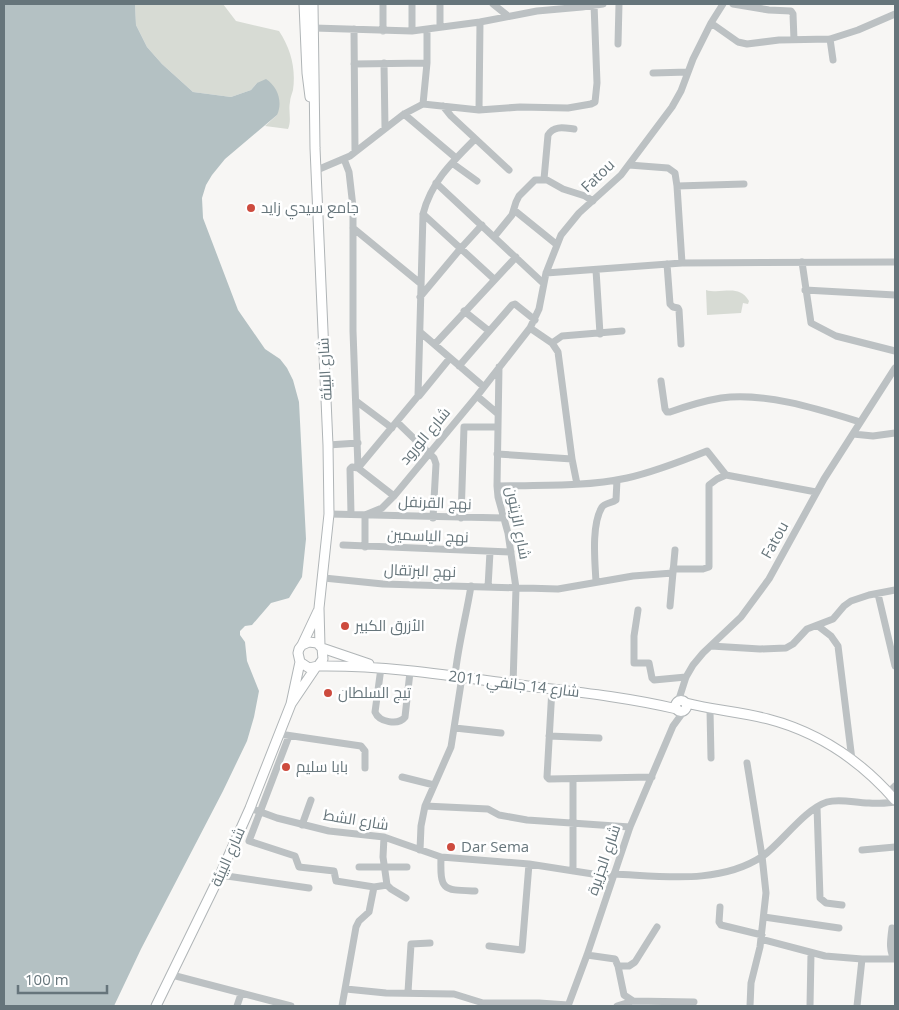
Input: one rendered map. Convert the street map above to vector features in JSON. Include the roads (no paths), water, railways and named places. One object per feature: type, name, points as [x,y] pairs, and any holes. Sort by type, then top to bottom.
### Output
[{"type":"main road","points":[[304,4],[307,72],[315,129]]},
{"type":"main road","points":[[313,4],[315,129]]},
{"type":"main road","name":"شارع البيئة","points":[[315,129],[330,514],[319,608],[321,647]]},
{"type":"main road","name":"شارع البيئة","points":[[302,645],[319,608]]},
{"type":"main road","points":[[309,642],[321,647],[323,660],[317,666],[305,667],[300,662],[298,653],[302,645],[309,642]]},
{"type":"main road","name":"شارع 14 جانفي 2011","points":[[321,647],[381,668]]},
{"type":"main road","name":"شارع البيئة","points":[[156,1006],[220,875],[250,808],[291,704],[300,662]]},
{"type":"main road","name":"شارع البيئة","points":[[291,704],[317,666]]},
{"type":"main road","name":"شارع 14 جانفي 2011","points":[[317,666],[381,668],[552,688],[746,714],[788,726],[834,746],[892,789],[895,801]]},
{"type":"street","points":[[382,31],[383,4]]},
{"type":"street","points":[[412,4],[412,31]]},
{"type":"street","points":[[440,4],[440,27]]},
{"type":"street","points":[[493,4],[508,16]]},
{"type":"street","points":[[314,28],[412,31],[480,22],[542,7],[598,4],[595,102],[568,108],[520,107],[479,110],[423,104],[404,114],[344,159],[316,170]]},
{"type":"street","points":[[618,44],[619,4]]},
{"type":"street","name":"Fatou","points":[[499,367],[535,320],[543,283],[556,244],[568,226],[621,175],[672,107],[711,23],[723,4]]},
{"type":"street","points":[[733,4],[769,10],[792,11],[794,14],[794,40]]},
{"type":"street","points":[[711,23],[738,42],[747,44],[830,39],[858,30],[895,14]]},
{"type":"street","points":[[479,110],[480,22]]},
{"type":"street","points":[[354,29],[355,151]]},
{"type":"street","points":[[423,104],[428,29]]},
{"type":"street","points":[[830,39],[833,60]]},
{"type":"street","points":[[384,63],[385,128]]},
{"type":"street","points":[[354,64],[427,63]]},
{"type":"street","points":[[653,73],[688,72]]},
{"type":"street","points":[[443,106],[509,170]]},
{"type":"street","points":[[404,114],[477,181]]},
{"type":"street","points":[[544,179],[550,130],[555,128],[574,129]]},
{"type":"street","points":[[418,396],[423,214],[427,197],[436,183],[454,160],[475,139]]},
{"type":"street","points":[[344,159],[351,182],[353,331],[358,468]]},
{"type":"street","points":[[629,165],[671,170],[675,173],[682,263]]},
{"type":"street","points":[[494,237],[514,210],[516,202],[535,180],[544,179],[563,189],[593,200]]},
{"type":"street","points":[[436,183],[543,283]]},
{"type":"street","points":[[677,186],[744,184]]},
{"type":"street","points":[[514,210],[556,244]]},
{"type":"street","points":[[423,214],[494,279]]},
{"type":"street","points":[[420,297],[482,226]]},
{"type":"street","points":[[353,228],[420,284]]},
{"type":"street","points":[[435,344],[516,257]]},
{"type":"street","points":[[802,262],[810,320],[813,325],[836,336],[895,351]]},
{"type":"street","points":[[546,273],[682,263],[895,262]]},
{"type":"street","points":[[667,264],[670,304],[679,310],[681,344]]},
{"type":"street","points":[[596,270],[600,334]]},
{"type":"street","points":[[805,290],[895,295]]},
{"type":"street","points":[[459,366],[513,304],[535,320]]},
{"type":"street","points":[[464,311],[490,331]]},
{"type":"street","points":[[530,328],[552,343],[558,352],[577,484]]},
{"type":"street","points":[[552,343],[562,336],[600,334],[622,330]]},
{"type":"street","points":[[420,332],[484,387]]},
{"type":"street","points":[[358,468],[450,358]]},
{"type":"street","name":"شارع الورود","points":[[365,514],[382,508],[394,496],[499,367]]},
{"type":"street","name":"شارع الزيتون","points":[[499,367],[496,426],[497,486],[511,552],[516,588],[513,684]]},
{"type":"street","name":"Fatou","points":[[681,706],[686,677],[697,659],[741,617],[768,579],[786,550],[816,492],[895,368]]},
{"type":"street","points":[[661,381],[667,412],[704,401],[740,397],[788,403],[860,422]]},
{"type":"street","points":[[476,396],[497,413]]},
{"type":"street","points":[[356,401],[394,425],[434,458],[436,464],[433,518]]},
{"type":"street","points":[[461,518],[464,427],[496,426]]},
{"type":"street","points":[[853,434],[873,436],[895,433]]},
{"type":"street","points":[[328,445],[358,443]]},
{"type":"street","points":[[497,486],[577,484],[617,480],[639,475],[707,451],[726,475],[816,492]]},
{"type":"street","points":[[497,454],[572,459]]},
{"type":"street","points":[[351,514],[350,469],[352,467],[358,468],[394,496]]},
{"type":"street","name":"نهج البرتقال","points":[[324,578],[383,584],[558,589],[633,576],[703,569],[709,567],[709,485],[726,475]]},
{"type":"street","points":[[596,582],[594,543],[598,523],[602,508],[616,500],[617,480]]},
{"type":"street","name":"نهج القرنفل","points":[[330,514],[433,518],[504,518]]},
{"type":"street","points":[[365,514],[365,547]]},
{"type":"street","name":"نهج الياسمين","points":[[343,545],[511,552]]},
{"type":"street","points":[[670,606],[675,550]]},
{"type":"street","points":[[488,587],[490,552]]},
{"type":"street","points":[[420,850],[421,826],[425,806],[449,751],[454,728],[459,677],[458,646],[464,631],[471,586]]},
{"type":"street","points":[[710,646],[760,649],[786,648],[793,644],[803,632],[833,619],[851,601],[895,590]]},
{"type":"street","points":[[878,594],[895,666]]},
{"type":"street","points":[[638,610],[634,636],[634,662],[649,663],[654,680],[686,677]]},
{"type":"street","points":[[818,626],[831,636],[838,646],[852,760]]},
{"type":"street","points":[[381,668],[376,712],[377,718],[382,721],[400,722],[406,717],[410,672]]},
{"type":"street","points":[[552,688],[547,777],[551,779],[652,777]]},
{"type":"street","name":"شارع الجزيرة","points":[[568,1006],[630,827],[681,706]]},
{"type":"street","points":[[710,710],[712,758]]},
{"type":"street","points":[[454,728],[501,733]]},
{"type":"street","points":[[279,734],[361,746],[365,751],[366,768]]},
{"type":"street","points":[[289,736],[249,839],[250,843],[295,856],[298,866],[301,868],[334,871],[336,881],[374,887],[387,885]]},
{"type":"street","points":[[549,736],[599,738]]},
{"type":"street","points":[[747,764],[766,893],[761,937],[751,983],[750,1006]]},
{"type":"street","points":[[402,777],[434,785]]},
{"type":"street","points":[[573,778],[573,871]]},
{"type":"street","name":"شارع الشط","points":[[302,825],[311,800]]},
{"type":"street","points":[[842,905],[826,903],[820,898],[817,807],[831,801],[879,804],[895,801]]},
{"type":"street","points":[[425,806],[488,809],[499,815],[527,820],[630,827]]},
{"type":"street","name":"شارع الشط","points":[[250,808],[302,825],[329,831],[384,837],[441,857],[529,864],[613,876],[700,876],[736,868],[762,856],[817,807]]},
{"type":"street","points":[[384,837],[387,885],[406,898]]},
{"type":"street","points":[[862,850],[895,847]]},
{"type":"street","points":[[441,857],[442,883],[455,891],[475,891]]},
{"type":"street","points":[[489,946],[522,950],[529,864]]},
{"type":"street","points":[[359,867],[407,867]]},
{"type":"street","points":[[220,875],[309,888]]},
{"type":"street","points":[[342,1006],[354,933],[359,921],[369,912],[374,887]]},
{"type":"street","points":[[720,907],[720,925],[811,953],[842,958],[895,959],[891,952],[892,928]]},
{"type":"street","points":[[764,917],[839,928]]},
{"type":"street","points":[[618,966],[629,966],[635,962],[657,927]]},
{"type":"street","points":[[408,992],[411,944],[430,943]]},
{"type":"street","points":[[810,1006],[811,953]]},
{"type":"street","points":[[587,955],[615,959],[624,995],[633,1001]]},
{"type":"street","points":[[857,1006],[862,959]]},
{"type":"street","points":[[172,975],[291,1006]]},
{"type":"street","points":[[346,989],[386,993],[454,994],[488,1003],[539,1003],[568,1006]]},
{"type":"street","points":[[238,1006],[241,994]]},
{"type":"street","points":[[617,1006],[633,1001],[694,1002]]},
{"type":"place","name":"جامع سيدي زايد","points":[[251,208]]},
{"type":"place","name":"الأزرق الكبير","points":[[345,626]]},
{"type":"place","name":"تيج السلطان","points":[[328,693]]},
{"type":"place","name":"بابا سليم","points":[[286,767]]},
{"type":"place","name":"Dar Sema","points":[[451,847]]}]
